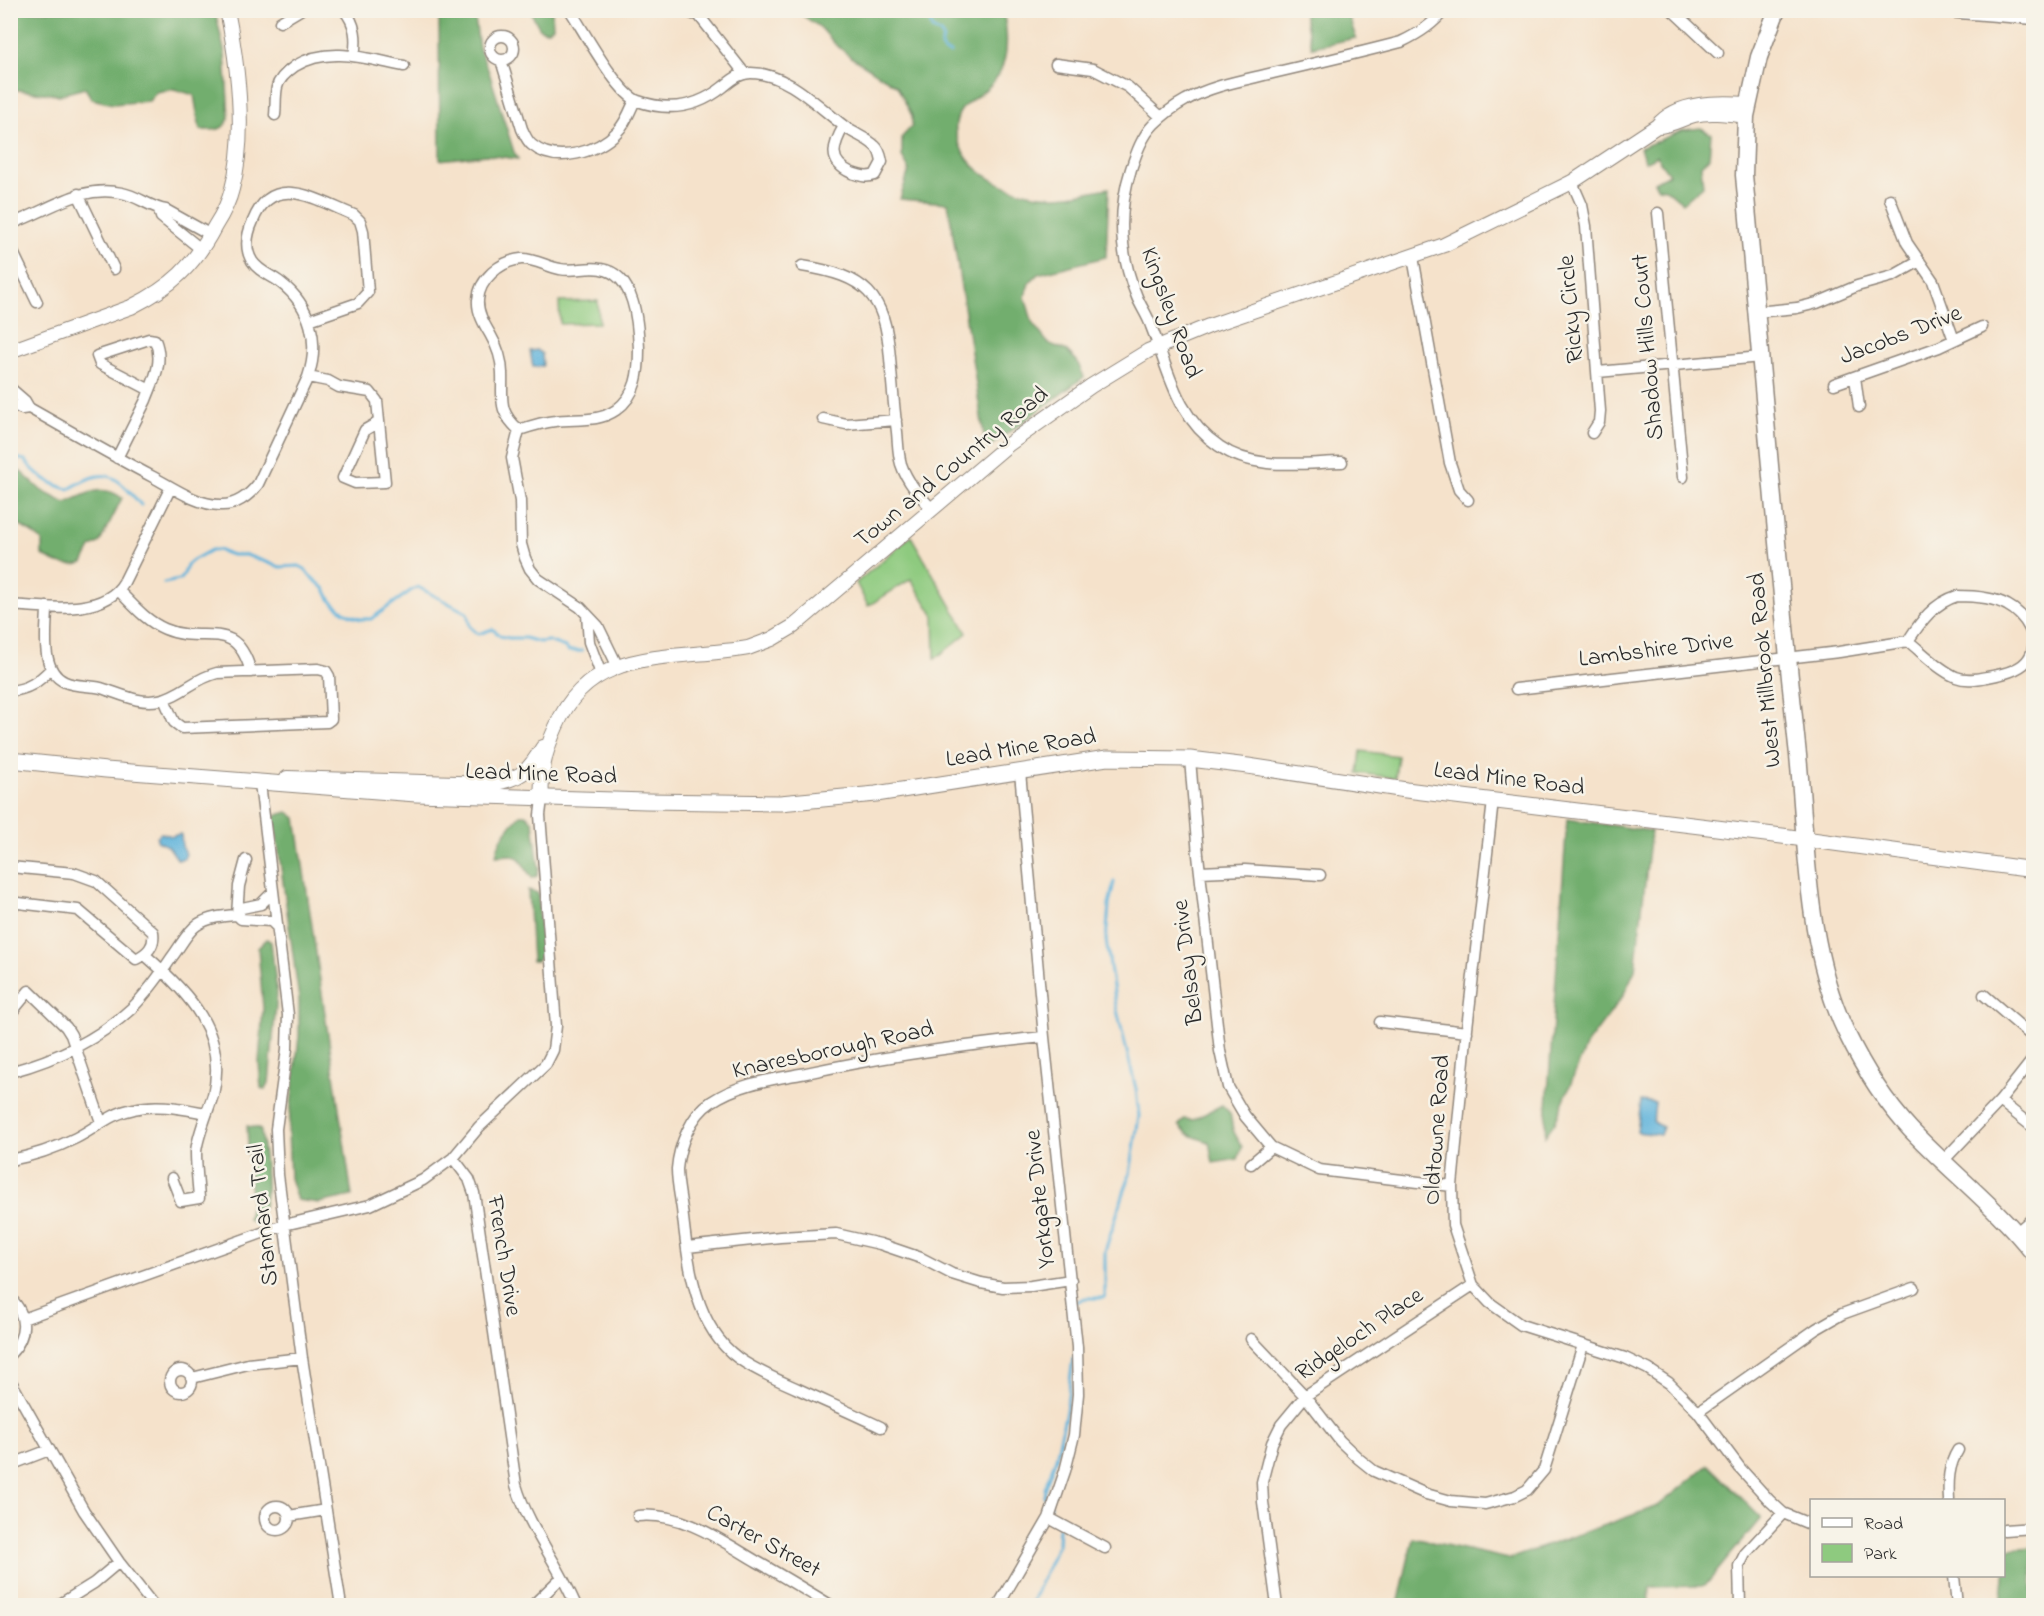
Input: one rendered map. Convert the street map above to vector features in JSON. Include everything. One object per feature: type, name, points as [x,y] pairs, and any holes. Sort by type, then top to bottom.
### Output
[{"type":"main road","name":"West Millbrook Road","points":[[1777,10],[1759,57],[1748,110],[1744,175],[1788,657],[1817,943],[1840,1020],[1869,1075],[1882,1094],[1911,1130],[2017,1232],[2034,1254]]},
{"type":"main road","name":"Lead Mine Road","points":[[10,760],[260,783],[416,794],[542,799],[780,803],[876,794],[1107,758],[1190,759],[1406,790],[1806,839],[2034,870]]},
{"type":"street","points":[[10,351],[145,300],[180,276],[202,250],[232,189],[238,145],[236,71],[227,10]]},
{"type":"street","points":[[280,22],[300,10]]},
{"type":"street","points":[[344,10],[351,18],[354,29],[354,56]]},
{"type":"street","points":[[570,10],[621,87],[635,100],[651,105],[683,107],[706,98],[735,77],[745,74],[763,75],[787,84],[877,147],[882,162],[875,175],[862,176],[844,169],[837,163],[834,146],[844,126]]},
{"type":"street","points":[[682,10],[688,14],[698,12],[745,74]]},
{"type":"street","name":"Kingsley Road","points":[[1342,462],[1286,464],[1258,462],[1236,456],[1202,433],[1186,414],[1169,377],[1126,266],[1121,228],[1124,191],[1137,152],[1151,127],[1186,99],[1223,86],[1401,42],[1420,33],[1438,19],[1444,10]]},
{"type":"street","points":[[1672,10],[1718,53]]},
{"type":"street","points":[[1922,10],[2034,19]]},
{"type":"street","points":[[275,115],[277,86],[282,77],[300,63],[326,55],[354,56],[404,66]]},
{"type":"street","points":[[2034,58],[2034,72]]},
{"type":"street","points":[[501,60],[527,140],[532,146],[550,153],[574,154],[600,145],[618,132],[635,100]]},
{"type":"street","points":[[1056,64],[1093,69],[1128,87],[1161,117]]},
{"type":"street","name":"Town and Country Road","points":[[542,799],[543,764],[557,724],[566,706],[585,683],[618,667],[665,656],[748,648],[772,639],[812,612],[1009,444],[1092,386],[1158,346],[1209,326],[1444,245],[1572,182],[1657,126],[1668,126],[1695,115],[1748,110]]},
{"type":"street","name":"Ricky Circle","points":[[1572,182],[1582,205],[1586,226],[1598,372],[1599,422],[1592,433]]},
{"type":"street","points":[[10,224],[78,194],[101,191],[124,193],[138,198],[159,209],[166,210],[211,235]]},
{"type":"street","points":[[10,404],[22,409],[28,408],[117,458],[199,500],[220,506],[231,504],[252,492],[258,484],[308,377],[314,347],[309,320],[297,297],[278,280],[260,270],[252,261],[247,250],[247,237],[257,210],[266,199],[277,192],[298,193],[354,215],[360,221],[363,231],[368,291],[364,298],[358,303],[309,320]]},
{"type":"street","points":[[78,194],[114,269]]},
{"type":"street","points":[[1890,199],[1907,243],[1933,281],[1954,340]]},
{"type":"street","points":[[159,209],[161,217],[202,250]]},
{"type":"street","name":"Shadow Hills Court","points":[[1658,213],[1683,477]]},
{"type":"street","points":[[10,246],[37,302]]},
{"type":"street","points":[[1413,257],[1450,463],[1459,490],[1468,500]]},
{"type":"street","points":[[520,259],[563,270],[601,268],[612,272],[630,294],[637,321],[639,364],[633,390],[616,410],[593,420],[552,421],[519,430],[505,415],[501,404],[501,359],[480,314],[477,302],[480,288],[496,270],[520,259]]},
{"type":"street","points":[[1756,312],[1797,308],[1817,303],[1843,290],[1893,276],[1918,262]]},
{"type":"street","points":[[802,267],[834,273],[855,284],[865,290],[880,308],[888,333],[900,461],[913,488],[932,509]]},
{"type":"street","name":"Jacobs Drive","points":[[1834,384],[1954,340],[1982,327]]},
{"type":"street","points":[[117,458],[150,390],[160,359],[155,340],[142,341],[97,356],[100,364],[150,390]]},
{"type":"street","points":[[1598,372],[1761,357]]},
{"type":"street","points":[[308,377],[328,381],[339,387],[370,392],[377,401],[385,482],[361,484],[348,481],[343,478],[365,430],[379,422]]},
{"type":"street","points":[[1855,377],[1859,407]]},
{"type":"street","points":[[10,388],[26,401],[28,408]]},
{"type":"street","points":[[823,419],[846,424],[896,420]]},
{"type":"street","points":[[519,430],[512,458],[520,501],[521,544],[525,558],[538,579],[570,600],[598,626],[618,667]]},
{"type":"street","points":[[10,605],[87,606],[99,603],[119,591],[171,487]]},
{"type":"street","points":[[119,591],[141,614],[165,629],[179,634],[196,636],[214,634],[227,637],[238,644],[247,656],[251,672]]},
{"type":"street","points":[[1957,596],[1991,599],[2016,610],[2027,622],[2032,635],[2032,648],[2029,659],[2016,668],[1999,675],[1970,680],[1958,678],[1946,671],[1908,641],[1919,623],[1935,608],[1947,599],[1957,596]]},
{"type":"street","points":[[47,607],[47,650],[51,669],[56,677],[65,683],[99,688],[136,700],[148,701],[164,699],[206,675],[318,669],[326,671],[329,676],[331,719],[327,722],[182,728],[174,722],[164,699]]},
{"type":"street","points":[[587,615],[589,642],[601,674]]},
{"type":"street","name":"Lambshire Drive","points":[[1516,689],[1908,641]]},
{"type":"street","points":[[10,691],[30,687],[51,669]]},
{"type":"street","points":[[228,780],[305,778],[490,784],[515,778],[529,769],[557,724]]},
{"type":"street","name":"Belsay Drive","points":[[1190,759],[1220,1051],[1228,1087],[1245,1116],[1271,1147],[1319,1170],[1452,1186]]},
{"type":"street","name":"Yorkgate Drive","points":[[998,1605],[1048,1518],[1065,1471],[1074,1435],[1078,1394],[1077,1347],[1071,1280],[1044,1036],[1020,772]]},
{"type":"street","name":"Stannard Trail","points":[[260,783],[288,1015],[287,1049],[276,1129],[278,1175],[302,1358],[341,1605]]},
{"type":"street","points":[[23,1319],[284,1225],[370,1205],[423,1180],[453,1158],[479,1127],[546,1064],[553,1050],[556,1026],[540,815],[542,799]]},
{"type":"street","name":"Oldtowne Road","points":[[1493,801],[1452,1186],[1453,1225],[1473,1285],[1490,1303],[1521,1325],[1625,1358],[1669,1383],[1698,1412],[1740,1468],[1770,1501],[1783,1513],[1810,1524]]},
{"type":"street","points":[[237,915],[239,886],[246,860]]},
{"type":"street","points":[[10,867],[74,873],[96,881],[153,932],[154,941],[145,955],[136,959],[78,910],[10,902]]},
{"type":"street","points":[[1200,872],[1245,870],[1320,875]]},
{"type":"street","points":[[237,915],[242,908],[261,904],[272,893]]},
{"type":"street","points":[[10,1072],[38,1064],[76,1047],[99,1033],[131,1008],[163,971],[197,925],[223,916],[237,915],[242,919],[271,921],[277,927]]},
{"type":"street","points":[[145,955],[192,1001],[208,1028],[213,1045],[216,1075],[196,1151],[199,1198],[181,1202],[172,1178]]},
{"type":"street","points":[[10,1014],[29,991],[66,1027],[76,1047],[100,1122]]},
{"type":"street","points":[[1984,994],[2034,1038]]},
{"type":"street","points":[[1380,1022],[1467,1032]]},
{"type":"street","name":"Knaresborough Road","points":[[881,1427],[765,1374],[737,1358],[720,1340],[705,1316],[693,1284],[677,1169],[684,1140],[693,1120],[709,1103],[729,1092],[753,1084],[827,1068],[1044,1036]]},
{"type":"street","points":[[1943,1161],[2000,1101],[2034,1058]]},
{"type":"street","points":[[2000,1101],[2034,1128]]},
{"type":"street","points":[[10,1160],[77,1138],[116,1114],[144,1107],[170,1107],[207,1113]]},
{"type":"street","points":[[1251,1164],[1271,1147]]},
{"type":"street","name":"French Drive","points":[[453,1158],[469,1179],[474,1193],[516,1485],[525,1512],[576,1605]]},
{"type":"street","points":[[2017,1232],[2034,1217]]},
{"type":"street","points":[[687,1247],[836,1234],[880,1244],[921,1258],[952,1274],[981,1283],[1003,1287],[1031,1286],[1071,1280]]},
{"type":"street","name":"Ridgeloch Place","points":[[1277,1605],[1262,1482],[1272,1443],[1293,1408],[1305,1396],[1473,1285]]},
{"type":"street","points":[[1698,1412],[1815,1329],[1842,1314],[1914,1288]]},
{"type":"street","points":[[10,1299],[18,1306],[23,1319],[24,1332],[19,1345],[10,1354]]},
{"type":"street","points":[[1251,1339],[1305,1396],[1340,1441],[1374,1471],[1426,1494],[1451,1501],[1485,1504],[1515,1496],[1527,1490],[1544,1470],[1582,1345]]},
{"type":"street","points":[[192,1378],[248,1364],[302,1358]]},
{"type":"street","points":[[10,1380],[84,1511],[119,1562],[154,1605]]},
{"type":"street","points":[[10,1465],[49,1450]]},
{"type":"street","points":[[1949,1499],[1950,1462],[1958,1450]]},
{"type":"street","points":[[289,1516],[326,1510]]},
{"type":"street","points":[[1740,1605],[1738,1566],[1745,1554],[1783,1513]]},
{"type":"street","name":"Carter Street","points":[[638,1516],[653,1515],[672,1518],[704,1529],[832,1605]]},
{"type":"street","points":[[1048,1518],[1105,1548]]},
{"type":"street","points":[[2005,1530],[2034,1528]]},
{"type":"street","points":[[57,1605],[94,1583],[119,1562]]},
{"type":"street","points":[[1954,1577],[1957,1605]]},
{"type":"street","points":[[532,1605],[561,1578]]},
{"type":"green space","points":[[10,11],[215,11],[225,54],[229,118],[227,123],[221,128],[200,130],[194,95],[174,89],[156,92],[149,101],[113,104],[92,99],[85,88],[59,95],[11,89]]},
{"type":"green space","points":[[430,11],[474,11],[479,48],[518,159],[487,155],[440,160],[439,20]]},
{"type":"green space","points":[[530,11],[552,11],[553,27],[546,31],[540,29]]},
{"type":"green space","points":[[796,11],[1003,11],[1006,43],[999,74],[993,83],[966,105],[957,120],[957,136],[965,156],[985,175],[998,183],[1026,192],[1061,196],[1109,188],[1106,257],[1038,274],[1029,283],[1025,297],[1033,324],[1048,343],[1067,351],[1077,361],[1084,377],[986,449],[948,203],[900,199],[909,170],[902,156],[902,137],[912,126],[912,116],[897,86],[851,57],[821,28]]},
{"type":"green space","points":[[1303,11],[1347,11],[1356,38],[1312,47]]},
{"type":"green space","points":[[1701,128],[1711,134],[1709,158],[1701,165],[1703,186],[1683,203],[1666,189],[1658,188],[1654,182],[1669,174],[1656,156],[1645,162],[1640,148],[1684,130]]},
{"type":"green space","points":[[598,301],[599,323],[560,324],[559,302]]},
{"type":"green space","points":[[10,469],[21,472],[42,491],[65,503],[101,490],[115,493],[122,498],[100,542],[91,548],[83,563],[61,564],[42,555],[42,541],[21,526],[12,512]]},
{"type":"green space","points":[[911,536],[967,633],[935,659],[934,616],[911,579],[868,606],[856,583]]},
{"type":"green space","points":[[1361,751],[1398,756],[1395,778],[1358,773]]},
{"type":"green space","points":[[288,812],[296,818],[352,1196],[319,1203],[297,1200],[290,1178],[288,1132],[299,1036],[299,999],[274,816]]},
{"type":"green space","points":[[520,815],[527,815],[533,822],[539,869],[537,876],[532,878],[519,858],[511,855],[496,856],[502,839]]},
{"type":"green space","points":[[1567,819],[1651,831],[1635,970],[1623,996],[1587,1044],[1555,1122],[1545,1136]]},
{"type":"green space","points":[[528,890],[538,893],[542,955],[537,961],[532,961]]},
{"type":"green space","points":[[267,939],[271,942],[277,994],[269,1083],[265,1090],[261,1088],[259,1063],[263,1008],[258,948]]},
{"type":"green space","points":[[1222,1105],[1230,1113],[1233,1130],[1242,1147],[1238,1159],[1213,1163],[1209,1142],[1196,1138],[1179,1125],[1184,1119],[1193,1120]]},
{"type":"green space","points":[[247,1126],[258,1128],[261,1131],[265,1166],[264,1205],[254,1222],[248,1220],[251,1203]]},
{"type":"green space","points":[[1708,1465],[1761,1518],[1705,1586],[1650,1587],[1649,1605],[1398,1605],[1413,1538],[1509,1559],[1658,1506]]},
{"type":"green space","points":[[2033,1547],[2033,1605],[2001,1605],[2007,1549]]},
{"type":"water","points":[[537,350],[542,354],[543,366],[533,367],[530,351]]},
{"type":"water","points":[[161,833],[172,836],[181,834],[182,846],[186,854],[184,858],[178,860],[169,847],[157,841],[157,836]]},
{"type":"water","points":[[1641,1101],[1655,1103],[1653,1122],[1663,1127],[1660,1135],[1637,1132]]},
{"type":"waterway","points":[[902,10],[912,18],[929,16],[932,29],[940,33],[943,38],[941,47],[950,53]]},
{"type":"waterway","points":[[10,457],[25,460],[44,479],[69,489],[92,477],[109,476],[124,486],[141,505]]},
{"type":"waterway","points":[[164,583],[179,580],[187,565],[193,560],[211,550],[218,550],[232,555],[246,555],[280,567],[299,566],[325,589],[331,601],[344,612],[360,619],[371,619],[418,587],[467,613],[470,627],[478,634],[493,629],[500,636],[525,638],[539,642],[548,641],[565,647],[568,651],[582,651]]},
{"type":"waterway","points":[[1076,1302],[1085,1298],[1105,1296],[1105,1251],[1130,1174],[1139,1116],[1136,1089],[1116,1006],[1106,940],[1109,905],[1114,882]]},
{"type":"waterway","points":[[1050,1506],[1044,1496],[1056,1458],[1066,1411],[1073,1359]]},
{"type":"waterway","points":[[1030,1606],[1058,1544],[1059,1525]]}]
